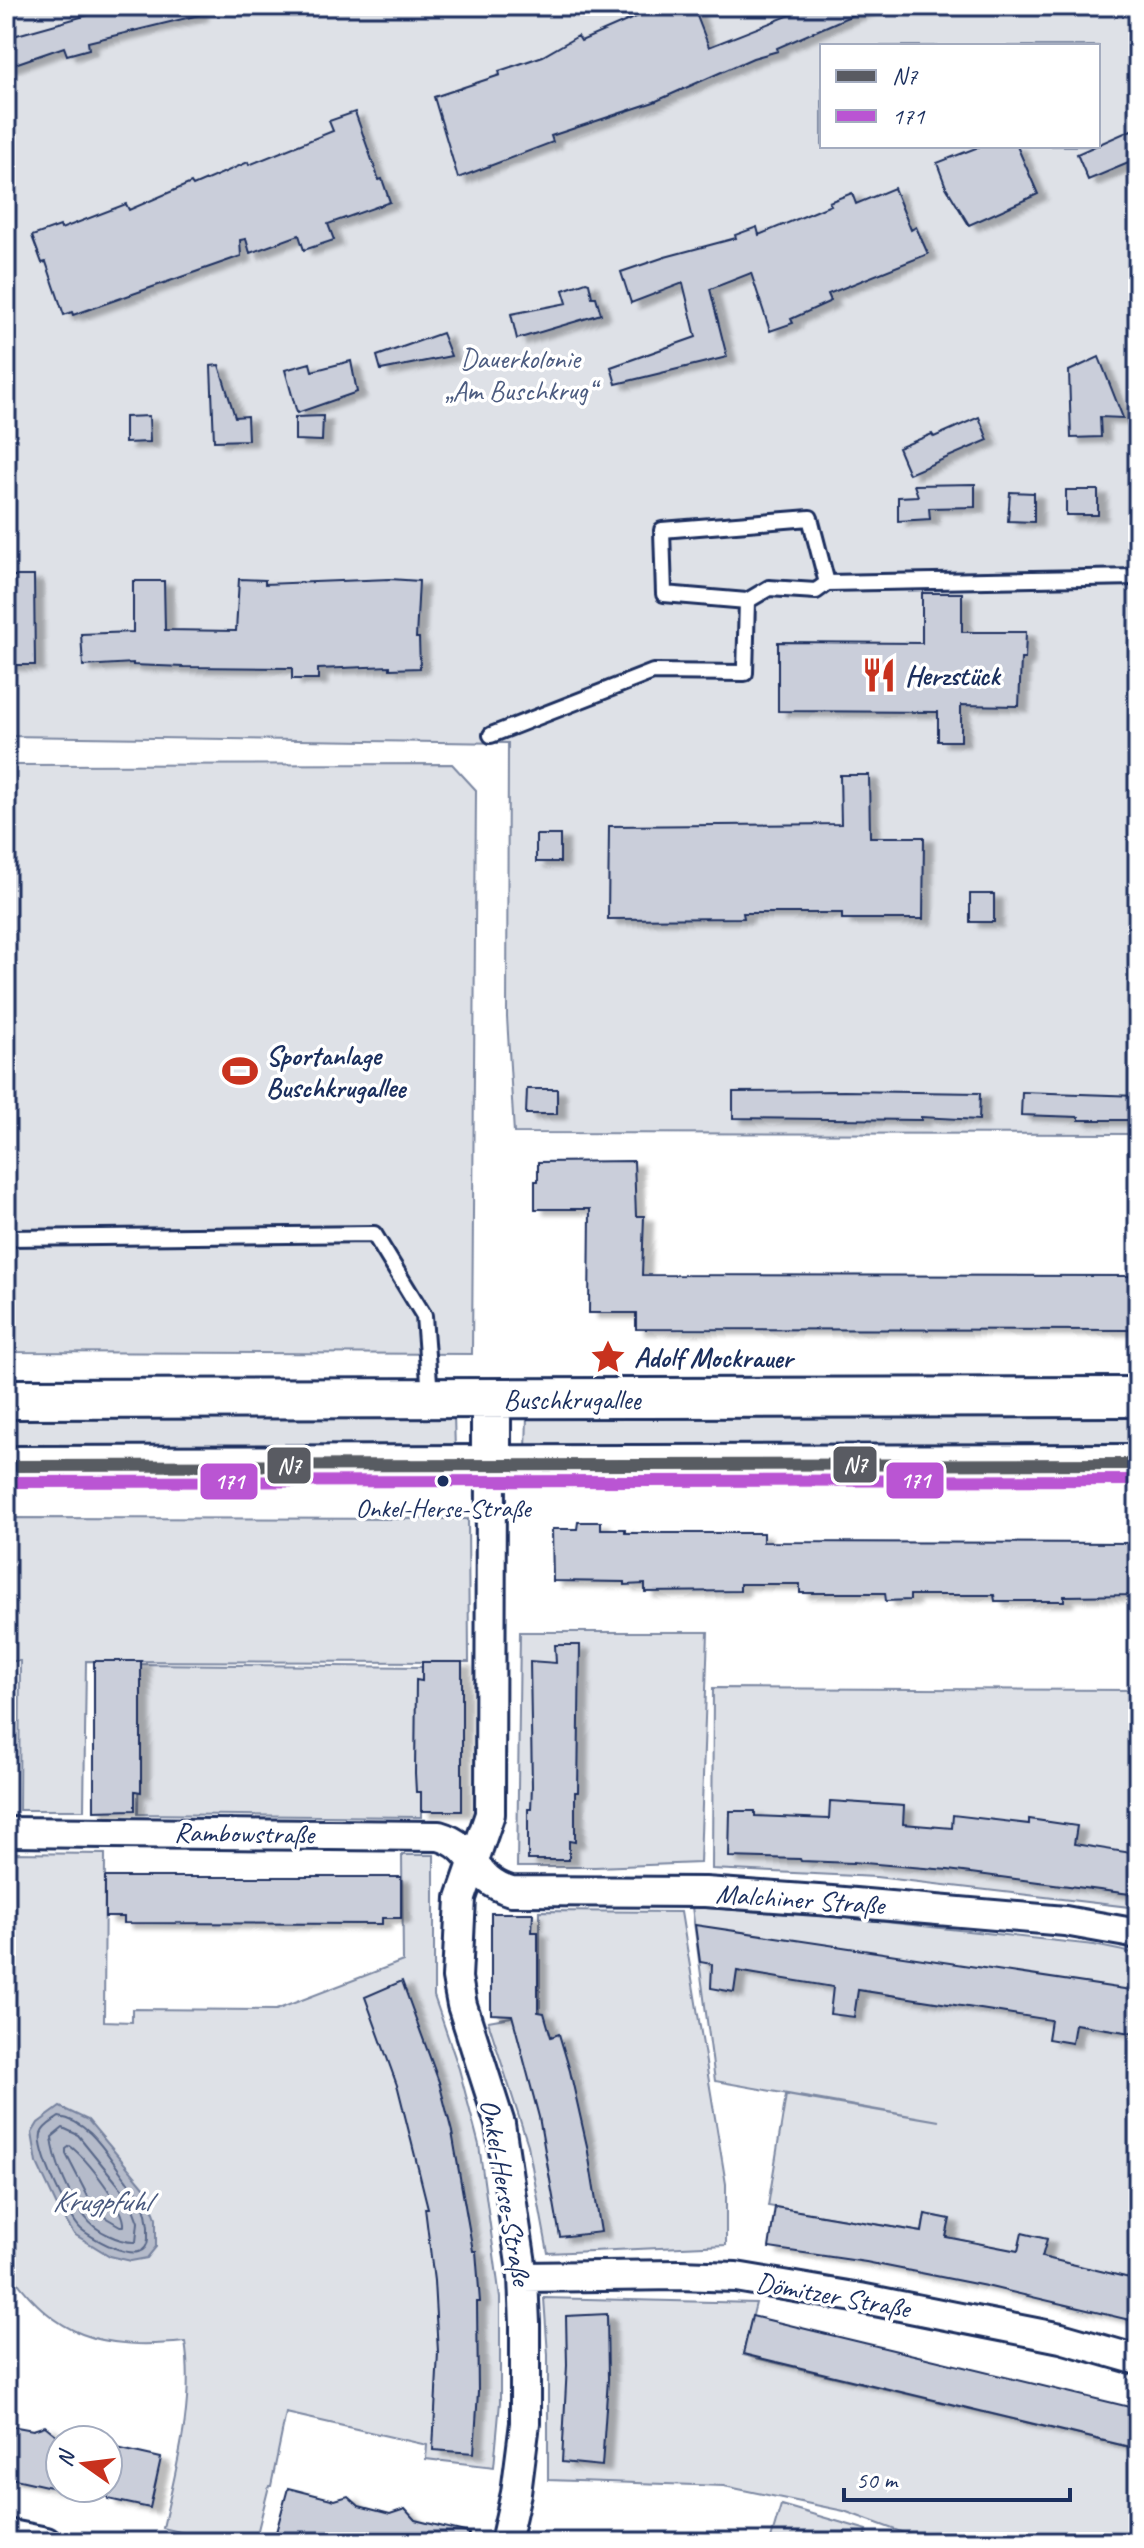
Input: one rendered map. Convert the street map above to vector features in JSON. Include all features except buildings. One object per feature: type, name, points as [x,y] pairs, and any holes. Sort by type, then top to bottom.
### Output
[{"type":"main road","name":"Buschkrugallee","points":[[6,1399],[1138,1397]]},
{"type":"main road","points":[[491,1399],[491,1465]]},
{"type":"main road","points":[[6,1466],[1138,1464]]},
{"type":"street","name":"Onkel-Herse-Straße","points":[[491,1465],[490,1814],[461,1898],[457,1978],[462,2005],[500,2124],[523,2277],[525,2423],[516,2493],[505,2542]]},
{"type":"street","name":"Rambowstraße","points":[[6,1832],[439,1836],[461,1845],[473,1861]]},
{"type":"street","name":"Malchiner Straße","points":[[473,1861],[482,1876],[497,1887],[511,1891],[705,1892],[1065,1921],[1138,1934]]},
{"type":"street","name":"Dömitzer Straße","points":[[523,2277],[736,2277],[1061,2338],[1138,2360]]},
{"type":"street","points":[[6,2534],[46,2542]]},
{"type":"lane","points":[[827,583],[810,518],[662,530],[664,594],[747,601],[769,588],[816,591],[827,583],[1138,577]]},
{"type":"lane","points":[[491,735],[653,672],[745,673],[747,601]]},
{"type":"lane","points":[[6,1238],[374,1234],[424,1316],[430,1399]]},
{"type":"green space","name":"Dauerkolonie „Am Buschkrug“","points":[[6,6],[1138,6],[1138,1134],[514,1133],[507,1017],[508,743],[6,736]]},
{"type":"green space","name":"Sportanlage Buschkrugallee","points":[[452,764],[476,790],[472,1354],[6,1352],[6,765]]},
{"type":"green space","points":[[6,1413],[454,1415],[455,1451],[6,1450]]},
{"type":"green space","points":[[527,1416],[1138,1417],[1138,1452],[526,1450]]},
{"type":"green space","points":[[6,1518],[468,1519],[469,1662],[86,1661],[84,1810],[19,1810],[20,1661],[6,1661]]},
{"type":"green space","points":[[520,1632],[708,1632],[700,1863],[517,1867]]},
{"type":"green space","points":[[140,1664],[422,1667],[421,1817],[138,1814]]},
{"type":"green space","points":[[713,1688],[1138,1690],[1138,1908],[876,1877],[712,1869]]},
{"type":"green space","points":[[6,1853],[105,1854],[104,2021],[132,2022],[132,2009],[276,2010],[403,1961],[402,1855],[434,1855],[434,1996],[459,2069],[479,2145],[500,2298],[500,2402],[494,2467],[426,2459],[427,2445],[286,2413],[271,2486],[255,2542],[222,2542],[163,2528],[186,2412],[185,2342],[129,2344],[82,2334],[61,2324],[42,2309],[6,2266]]},
{"type":"green space","points":[[692,1907],[840,1917],[1094,1945],[1138,1954],[1138,2280],[1042,2258],[1046,2239],[1018,2252],[946,2237],[949,2219],[925,2214],[922,2232],[768,2206],[786,2095],[939,2121],[715,2081]]},
{"type":"green space","points":[[540,1911],[681,1912],[726,2184],[726,2245],[548,2253],[528,2145],[488,2021],[540,2012]]},
{"type":"green space","points":[[544,2298],[756,2303],[743,2355],[1138,2449],[1138,2542],[928,2542],[844,2511],[724,2486],[548,2480],[548,2355]]},
{"type":"green space","points":[[781,2505],[867,2530],[864,2542],[770,2542]]},
{"type":"water","name":"Krugpfuhl","points":[[60,2107],[88,2120],[145,2188],[156,2218],[156,2247],[147,2258],[131,2261],[110,2256],[74,2234],[58,2208],[37,2163],[32,2133],[38,2123]]},
{"type":"transit line","name":"N7","points":[[6,1466],[1138,1464]]},
{"type":"transit line","name":"171","points":[[6,1482],[1138,1480]]},
{"type":"place","name":"Herzstück","points":[[879,675]]},
{"type":"place","name":"Sportanlage Buschkrugallee","points":[[240,1071]]},
{"type":"place","name":"Adolf Mockrauer","points":[[608,1357]]},
{"type":"place","name":"Onkel-Herse-Straße","points":[[443,1481]]}]
